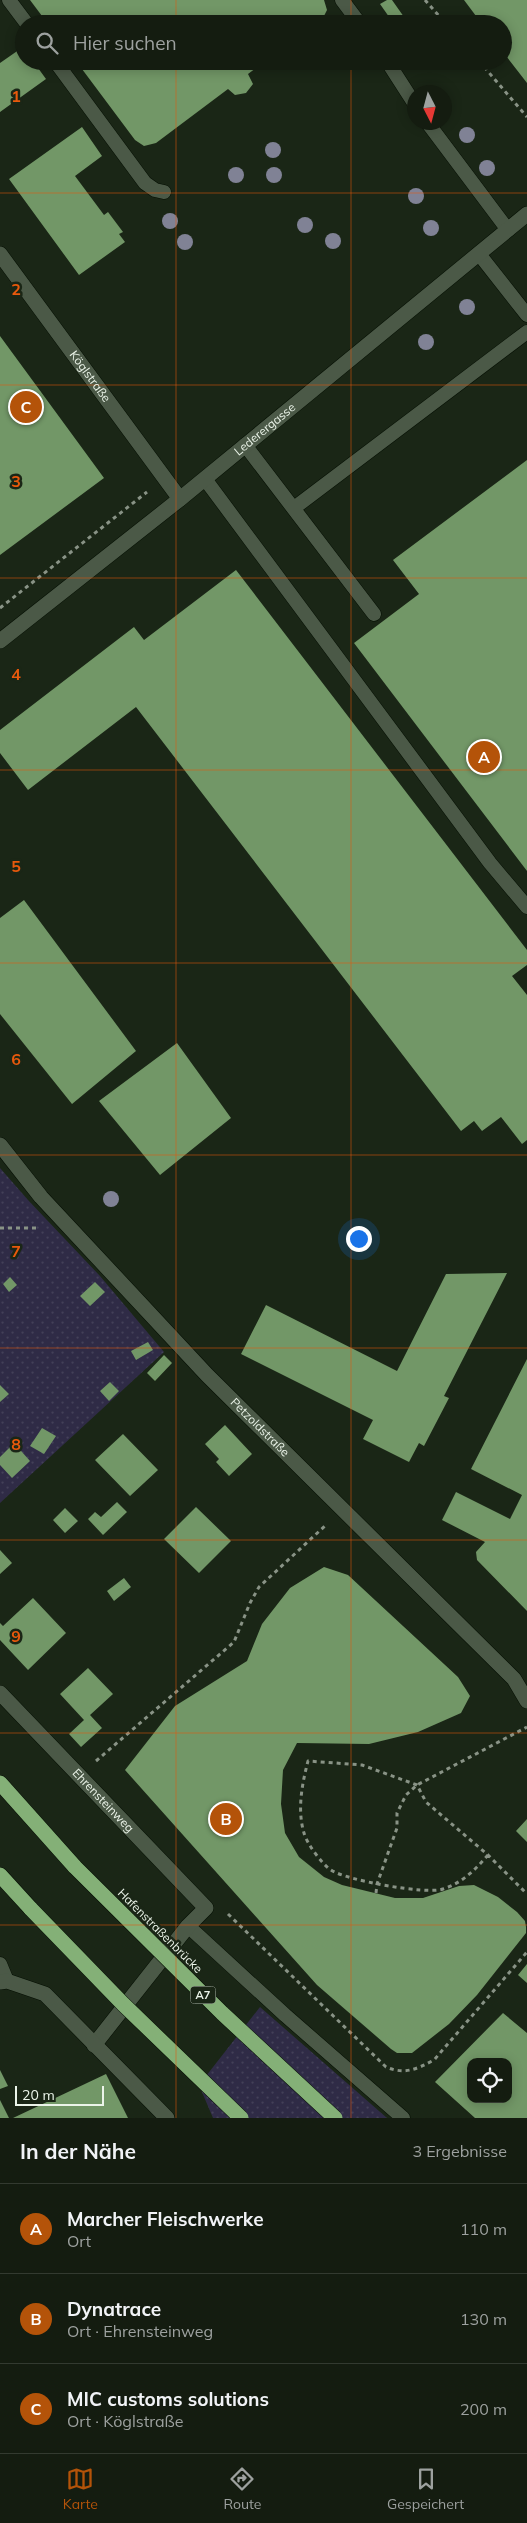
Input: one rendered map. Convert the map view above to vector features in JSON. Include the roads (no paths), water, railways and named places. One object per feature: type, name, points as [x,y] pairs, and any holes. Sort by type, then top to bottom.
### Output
[{"type":"highway","name":"Hafenstraßenbrücke","points":[[0,1783],[75,1867],[222,2013],[335,2118]]},
{"type":"highway","points":[[0,1875],[123,2004],[241,2118]]},
{"type":"street","name":"Lederergasse","points":[[0,641],[180,499],[527,214]]},
{"type":"street","name":"Köglstraße","points":[[0,254],[180,499]]},
{"type":"street","name":"Petzoldstraße","points":[[0,1145],[41,1197],[207,1375],[514,1679],[527,1701]]},
{"type":"street","name":"Ehrensteinweg","points":[[0,1693],[206,1908],[188,1926]]},
{"type":"street","points":[[94,2045],[188,1926]]},
{"type":"street","points":[[4,1982],[45,1994],[168,2118]]},
{"type":"lane","points":[[9,0],[20,15]]},
{"type":"lane","points":[[342,0],[353,15]]},
{"type":"lane","points":[[62,70],[145,183],[164,192]]},
{"type":"lane","points":[[393,70],[407,92]]},
{"type":"lane","points":[[433,130],[508,230]]},
{"type":"lane","points":[[479,254],[527,315]]},
{"type":"lane","points":[[294,508],[527,332]]},
{"type":"lane","points":[[246,445],[374,614]]},
{"type":"lane","points":[[204,479],[490,864],[527,906]]},
{"type":"lane","points":[[188,1926],[402,2118]]},
{"type":"lane","points":[[0,1964],[4,1982]]},
{"type":"place","name":"MIC customs solutions","points":[[26,407]]},
{"type":"place","name":"Marcher Fleischwerke","points":[[484,757]]},
{"type":"place","name":"Dynatrace","points":[[226,1819]]}]
